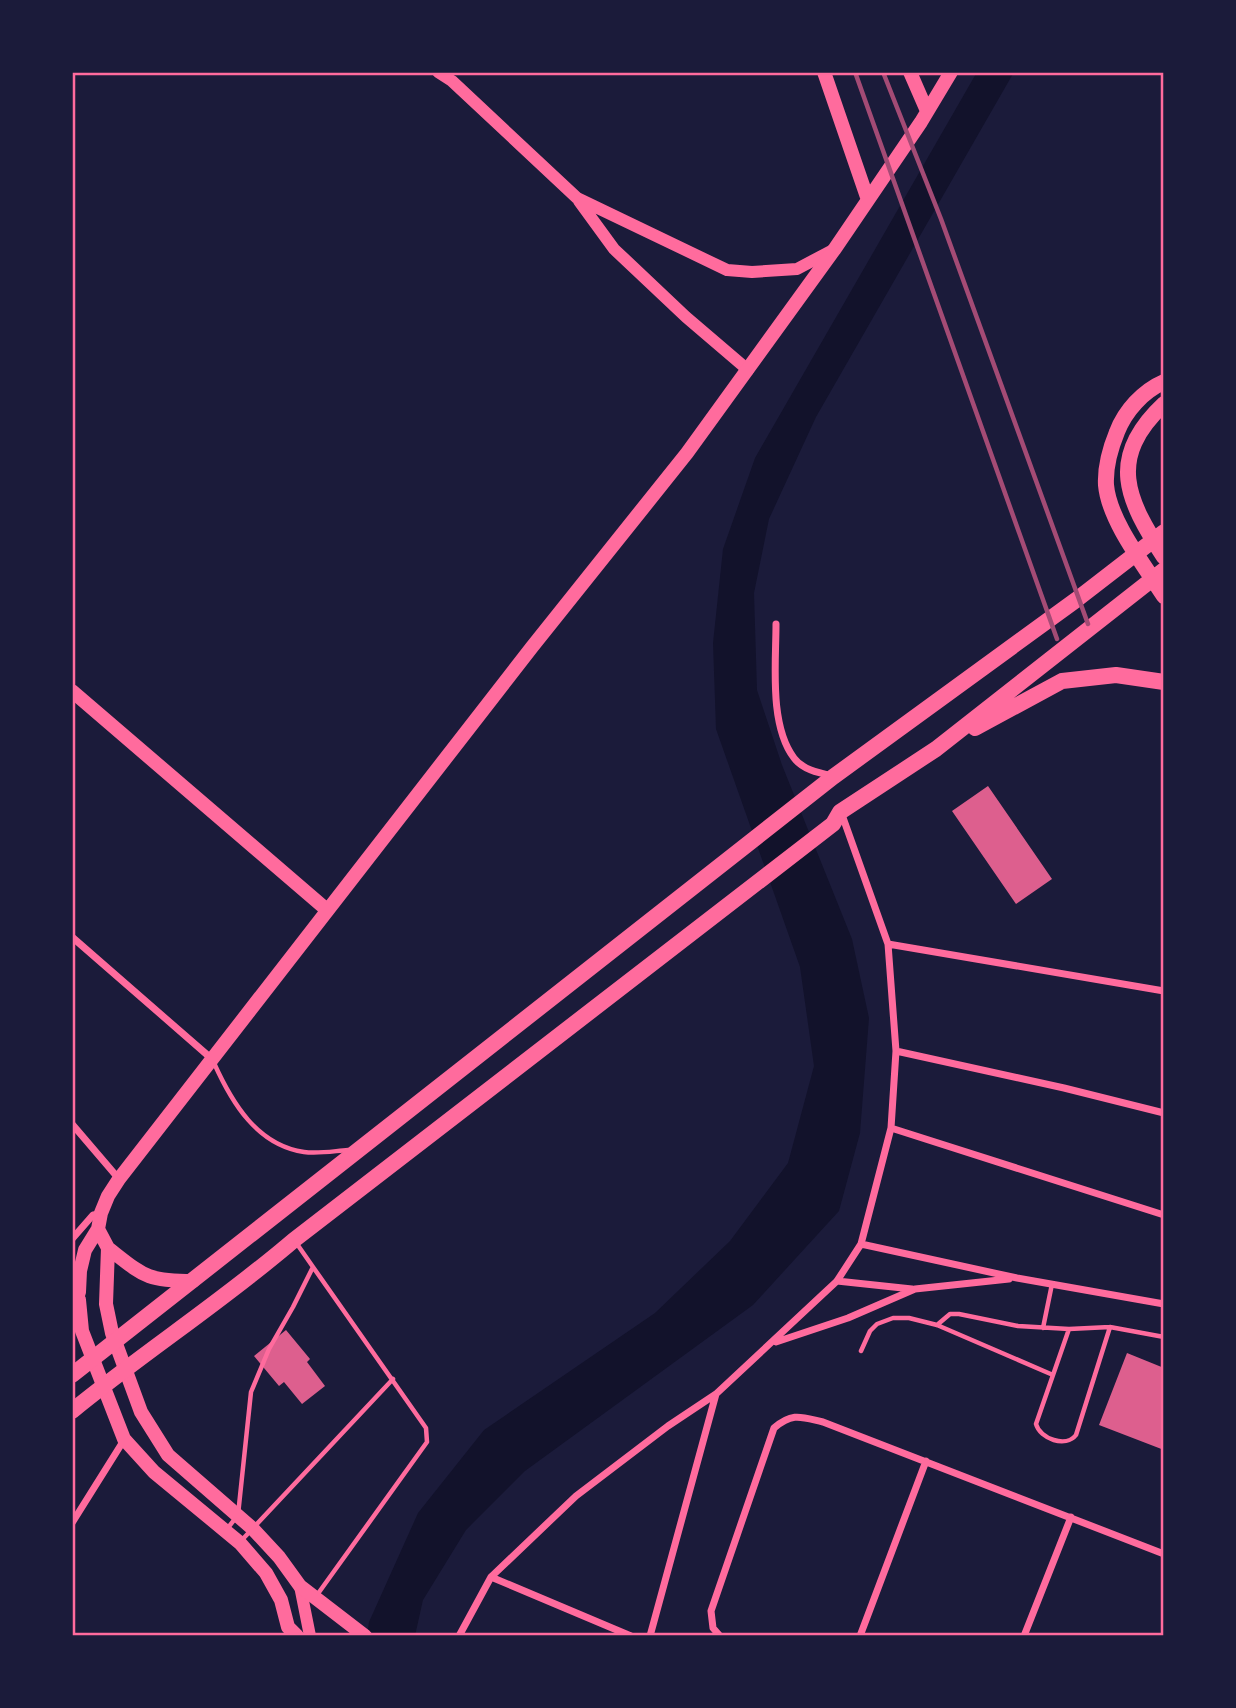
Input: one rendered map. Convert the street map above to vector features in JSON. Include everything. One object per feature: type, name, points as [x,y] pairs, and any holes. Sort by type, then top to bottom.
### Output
[{"type":"highway","points":[[1161,384],[1135,402],[1120,423],[1108,454],[1106,486],[1116,516],[1164,596]]},
{"type":"highway","points":[[1164,404],[1138,436],[1129,460],[1127,483],[1144,525],[1164,557]]},
{"type":"highway","points":[[1076,600],[1164,517]]},
{"type":"highway","points":[[72,1375],[833,777],[1076,600],[1164,531]]},
{"type":"highway","points":[[72,1411],[125,1368],[254,1274],[294,1240],[837,818],[936,749],[1164,570]]},
{"type":"highway","points":[[936,749],[1062,681],[1116,675],[1164,682]]},
{"type":"main road","points":[[824,72],[868,200]]},
{"type":"main road","points":[[910,72],[928,111]]},
{"type":"main road","points":[[291,1633],[281,1600],[266,1573],[240,1543],[154,1472],[124,1439],[82,1331],[79,1292],[85,1251],[98,1229],[108,1196],[327,910],[687,453],[834,250],[928,111],[951,72]]},
{"type":"main road","points":[[72,691],[327,910]]},
{"type":"main road","points":[[98,1229],[108,1248],[143,1276],[163,1281],[193,1281]]},
{"type":"main road","points":[[108,1248],[106,1304],[115,1340],[141,1412],[169,1455],[253,1529],[279,1557],[300,1586],[360,1633]]},
{"type":"main road","points":[[72,1314],[79,1292]]},
{"type":"main road","points":[[281,1600],[291,1587],[300,1586]]},
{"type":"street","points":[[438,72],[452,81],[577,198],[614,249],[686,317],[748,370]]},
{"type":"street","points":[[577,198],[727,270],[752,272],[797,268],[834,250]]},
{"type":"street","points":[[776,624],[778,710],[783,737],[795,759],[812,771],[833,777]]},
{"type":"street","points":[[459,1636],[491,1577],[576,1496],[668,1426],[716,1394],[836,1281],[861,1244],[891,1128],[895,1051],[888,944],[837,818]]},
{"type":"street","points":[[72,937],[212,1059]]},
{"type":"street","points":[[888,944],[1164,991]]},
{"type":"street","points":[[895,1051],[1065,1088],[1164,1113]]},
{"type":"street","points":[[72,1124],[119,1179]]},
{"type":"street","points":[[891,1128],[1164,1215]]},
{"type":"street","points":[[72,1238],[93,1215],[101,1213]]},
{"type":"street","points":[[861,1244],[1017,1278],[1164,1304]]},
{"type":"street","points":[[836,1281],[915,1289],[1017,1278]]},
{"type":"street","points":[[772,1343],[848,1318],[915,1289]]},
{"type":"street","points":[[649,1636],[716,1394]]},
{"type":"street","points":[[720,1636],[713,1628],[711,1611],[774,1428],[786,1418],[796,1416],[823,1422],[1164,1554]]},
{"type":"street","points":[[72,1523],[124,1439]]},
{"type":"street","points":[[860,1636],[926,1461]]},
{"type":"street","points":[[1024,1636],[1071,1517]]},
{"type":"street","points":[[491,1577],[631,1636]]},
{"type":"street","points":[[300,1586],[310,1636]]},
{"type":"lane","points":[[212,1059],[244,1117],[265,1137],[304,1152],[358,1149]]},
{"type":"lane","points":[[294,1240],[426,1428],[427,1442],[315,1598]]},
{"type":"lane","points":[[226,1530],[238,1515],[251,1392],[269,1349],[313,1267]]},
{"type":"lane","points":[[1043,1328],[1052,1284]]},
{"type":"lane","points":[[937,1325],[950,1314],[959,1314],[1018,1326],[1069,1329],[1110,1327],[1164,1337]]},
{"type":"lane","points":[[862,1351],[870,1331],[877,1324],[886,1320],[909,1318],[937,1325],[1053,1375]]},
{"type":"lane","points":[[1069,1329],[1036,1424],[1042,1435],[1068,1442],[1076,1436],[1110,1327]]},
{"type":"lane","points":[[240,1543],[393,1379]]},
{"type":"shaded area","points":[[977,72],[1014,72],[816,417],[769,519],[754,593],[757,690],[782,765],[852,939],[869,1018],[860,1133],[839,1211],[753,1305],[525,1471],[466,1530],[423,1600],[415,1636],[367,1636],[369,1622],[418,1513],[484,1430],[655,1313],[730,1241],[788,1163],[814,1066],[800,967],[716,729],[713,643],[723,549],[755,458]]},
{"type":"building","points":[[988,786],[1052,879],[1016,904],[952,811]]},
{"type":"building","points":[[286,1330],[310,1359],[307,1362],[325,1386],[302,1404],[284,1382],[279,1386],[254,1356]]},
{"type":"building","points":[[1127,1353],[1164,1368],[1164,1450],[1099,1425]]},
{"type":"railway","points":[[855,72],[1057,639]]},
{"type":"railway","points":[[883,72],[941,219],[1088,624]]}]
